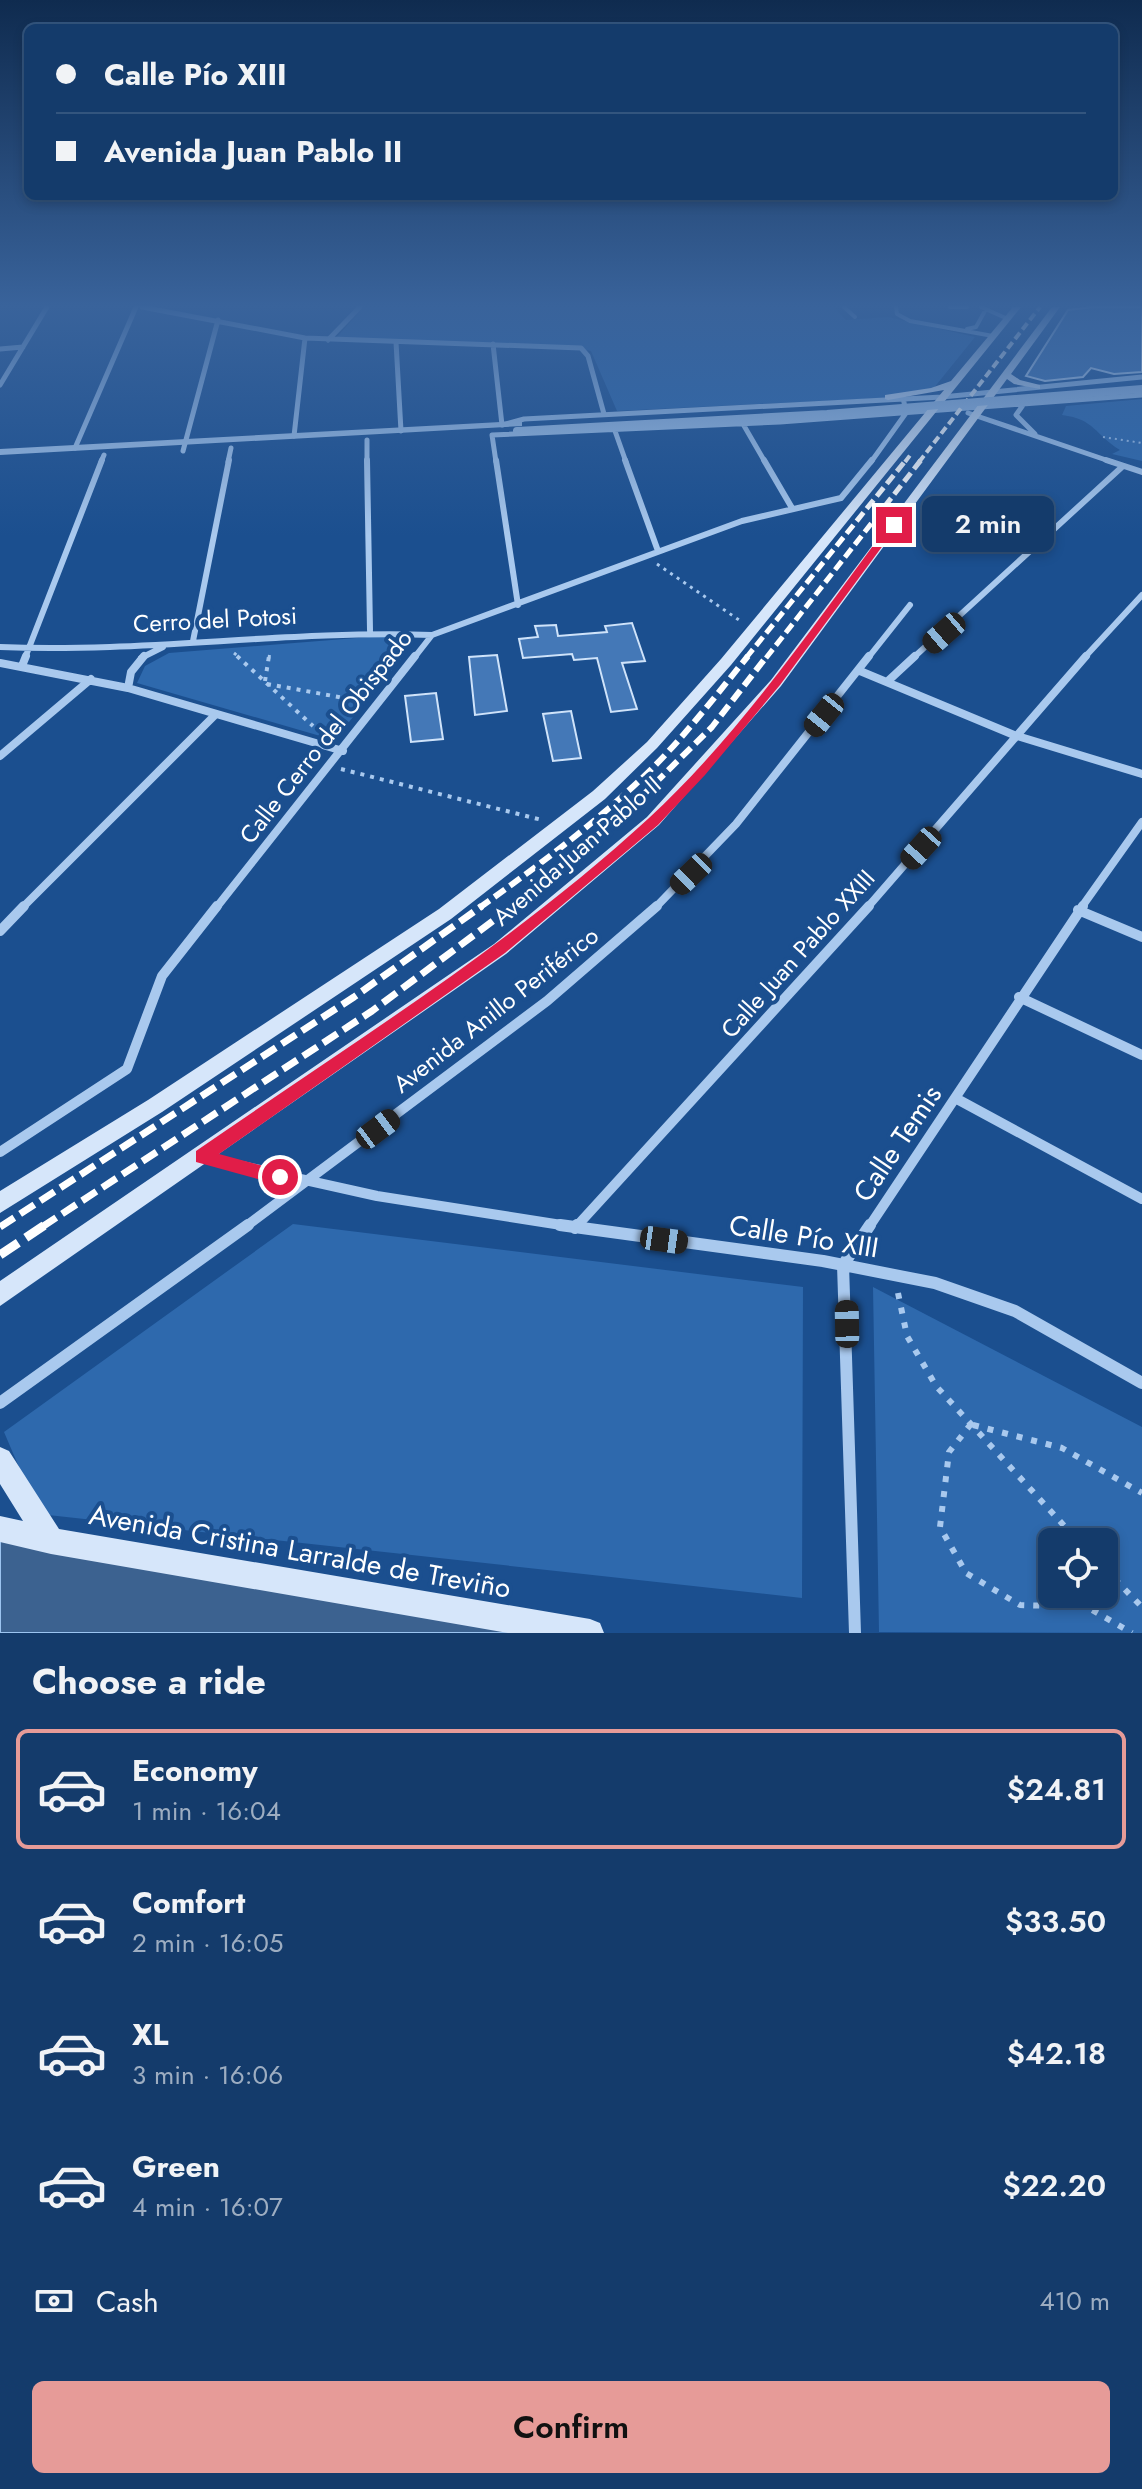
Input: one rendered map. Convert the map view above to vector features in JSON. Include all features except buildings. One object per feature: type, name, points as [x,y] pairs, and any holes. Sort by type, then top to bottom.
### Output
[{"type":"main road","points":[[888,397],[933,391],[952,383]]},
{"type":"main road","name":"Avenida Juan Pablo II","points":[[0,1203],[355,975],[445,914],[563,825],[652,745],[755,627],[953,383]]},
{"type":"main road","name":"Avenida Juan Pablo II","points":[[0,1295],[500,949],[653,821],[700,773],[776,683],[971,412],[999,383]]},
{"type":"main road","points":[[1022,383],[1037,387]]},
{"type":"main road","points":[[0,1460],[51,1541]]},
{"type":"main road","name":"Avenida Cristina Larralde de Treviño","points":[[0,1529],[51,1541],[590,1633]]},
{"type":"street","points":[[75,448],[104,383]]},
{"type":"street","points":[[184,446],[201,383]]},
{"type":"street","points":[[294,436],[300,383]]},
{"type":"street","points":[[398,383],[401,431]]},
{"type":"street","points":[[497,383],[502,425]]},
{"type":"street","points":[[594,383],[604,414]]},
{"type":"street","points":[[0,461],[104,455],[294,436],[502,425],[524,419],[888,397],[942,397],[1094,383]]},
{"type":"street","points":[[492,435],[518,428],[1103,383]]},
{"type":"street","points":[[1021,389],[1019,397],[1033,403]]},
{"type":"street","points":[[0,452],[184,446],[231,448],[615,431],[906,413],[971,412],[1142,392]]},
{"type":"street","points":[[502,425],[518,428],[827,414],[1142,392]]},
{"type":"street","points":[[903,397],[906,413]]},
{"type":"street","points":[[942,397],[1041,440],[1142,472]]},
{"type":"street","points":[[1023,405],[1016,411],[1018,420],[1041,440]]},
{"type":"street","name":"Calle Cerro del Obispado","points":[[0,1152],[127,1069],[135,1056],[153,993],[162,976],[432,635],[742,521],[841,498],[888,441],[906,413]]},
{"type":"street","points":[[743,424],[792,508]]},
{"type":"street","points":[[615,431],[658,551]]},
{"type":"street","points":[[492,435],[518,605]]},
{"type":"street","points":[[367,440],[370,630]]},
{"type":"street","points":[[193,641],[231,448]]},
{"type":"street","points":[[22,666],[104,455]]},
{"type":"street","points":[[888,681],[1123,466]]},
{"type":"street","name":"Calle Juan Pablo XXIII","points":[[575,1228],[942,826],[1014,735],[1142,595]]},
{"type":"street","name":"Avenida Anillo Periférico","points":[[0,1403],[306,1184],[547,1001],[633,930],[691,874],[736,824],[910,605]]},
{"type":"street","name":"Cerro del Potosi","points":[[0,647],[30,649],[176,643],[370,630],[432,635]]},
{"type":"street","points":[[128,688],[134,665],[149,652],[176,643]]},
{"type":"street","points":[[0,663],[128,688],[340,750]]},
{"type":"street","points":[[860,671],[1014,735],[1142,774]]},
{"type":"street","points":[[0,756],[91,679]]},
{"type":"street","points":[[0,931],[215,715]]},
{"type":"street","name":"Calle Temis","points":[[843,1265],[957,1099],[1019,997],[1078,910],[1138,835],[1142,822]]},
{"type":"street","points":[[1078,910],[1142,937]]},
{"type":"street","points":[[1019,997],[1142,1055]]},
{"type":"street","points":[[957,1099],[1142,1199]]},
{"type":"street","name":"Calle Pío XIII","points":[[202,1157],[306,1184],[575,1228],[894,1274],[974,1294],[1022,1315],[1142,1383]]},
{"type":"street","points":[[843,1265],[855,1633]]},
{"type":"path","points":[[1103,437],[1142,443]]},
{"type":"path","points":[[645,556],[734,618],[755,627]]},
{"type":"path","points":[[266,682],[273,637]]},
{"type":"path","points":[[220,640],[340,750]]},
{"type":"path","points":[[266,682],[379,705]]},
{"type":"path","points":[[330,767],[563,825]]},
{"type":"path","points":[[894,1274],[907,1336],[936,1386],[1066,1528]]},
{"type":"path","points":[[971,1424],[1030,1435],[1086,1456],[1142,1493]]},
{"type":"path","points":[[971,1424],[949,1452],[940,1527],[966,1573],[1020,1605],[1087,1607],[1132,1633]]},
{"type":"path","points":[[1118,1582],[1142,1607]]},
{"type":"shaded area","points":[[605,383],[938,383],[933,389],[903,397],[617,411]]},
{"type":"shaded area","points":[[1142,399],[1142,461],[1112,454],[1120,450],[1088,424],[1062,415],[1066,406]]},
{"type":"shaded area","points":[[381,636],[404,644],[407,652],[334,740],[137,683],[145,666],[169,653]]},
{"type":"shaded area","points":[[293,1224],[803,1287],[802,1598],[39,1514],[4,1432]]},
{"type":"shaded area","points":[[873,1287],[1142,1427],[1142,1633],[879,1632]]},
{"type":"shaded area","points":[[0,1529],[590,1633],[0,1633]]},
{"type":"railway","points":[[919,462],[981,383]]},
{"type":"railway","points":[[905,462],[911,454]]},
{"type":"railway","points":[[746,658],[906,460]]},
{"type":"railway","points":[[766,658],[921,460]]},
{"type":"railway","points":[[479,908],[561,848],[638,782],[682,737],[748,656]]},
{"type":"railway","points":[[511,908],[633,805],[712,727],[767,656]]},
{"type":"railway","points":[[0,1227],[354,997],[482,906]]},
{"type":"railway","points":[[42,1227],[372,1011],[513,906]]},
{"type":"railway","points":[[0,1255],[42,1227]]},
{"type":"route","points":[[280,1177],[202,1157],[500,949],[597,871],[653,821],[700,773],[776,683],[894,525]]}]
